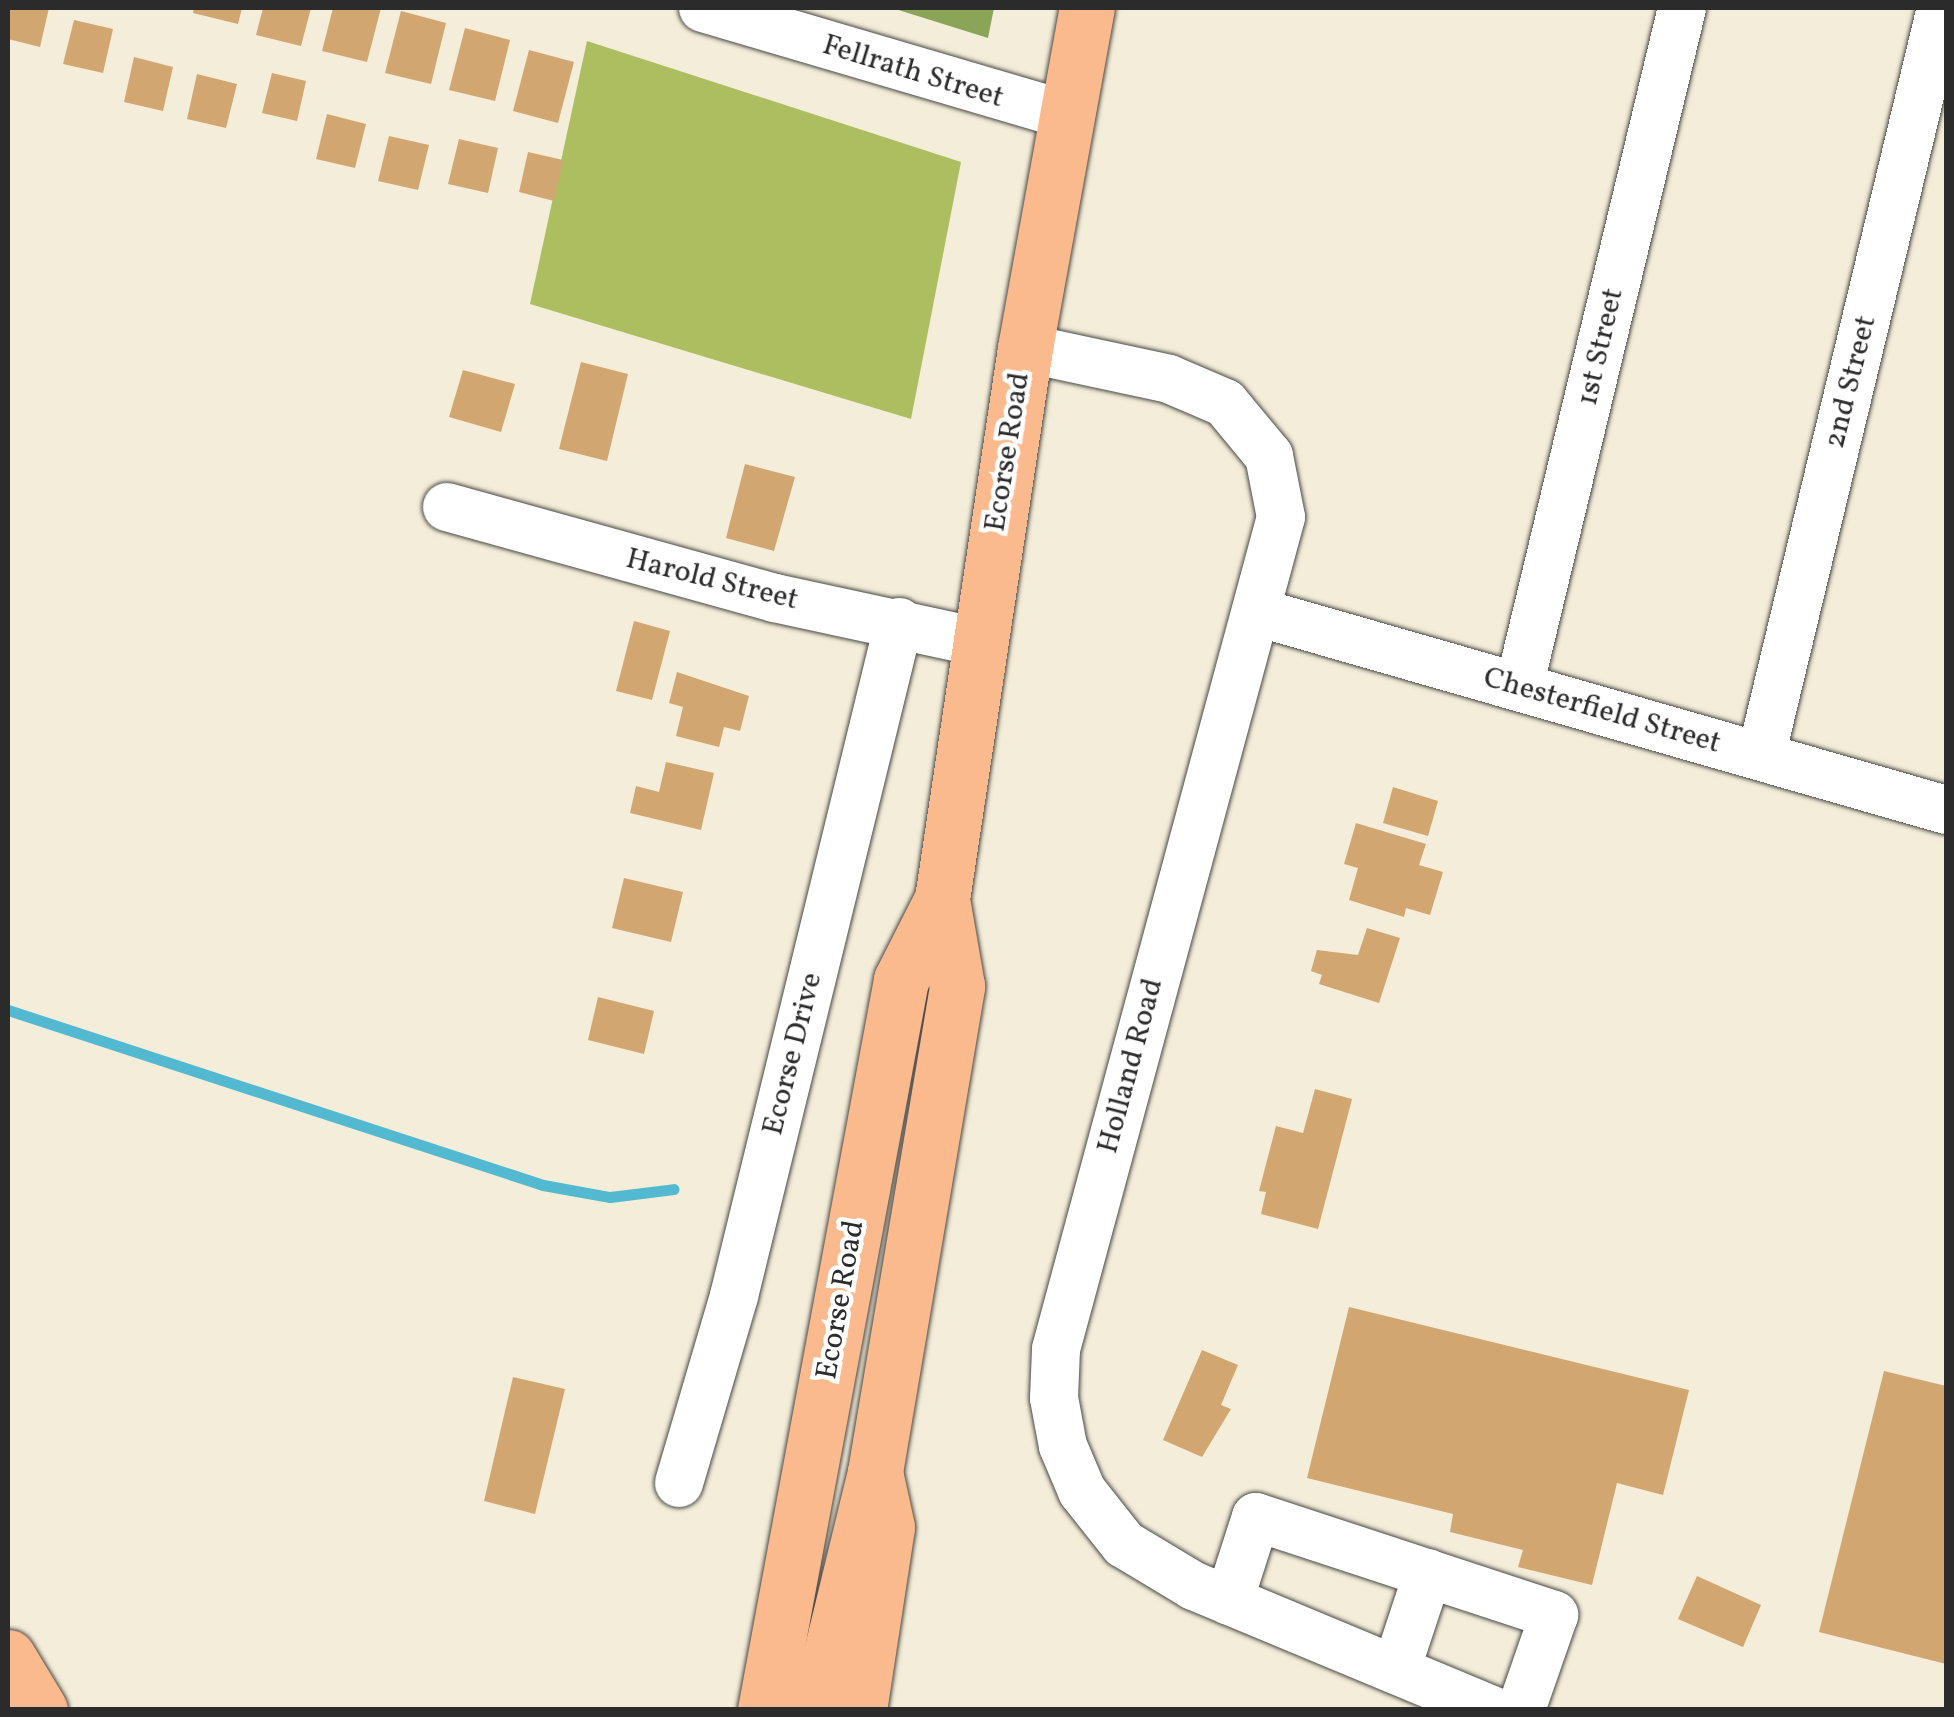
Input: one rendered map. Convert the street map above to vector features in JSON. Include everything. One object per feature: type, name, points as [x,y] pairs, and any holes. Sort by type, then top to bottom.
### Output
[{"type":"main road","name":"Ecorse Road","points":[[817,1710],[875,1472],[956,986],[942,899],[1025,348],[1087,8]]},
{"type":"main road","name":"Ecorse Road","points":[[765,1710],[901,980],[942,899]]},
{"type":"main road","points":[[859,1710],[887,1527],[875,1472]]},
{"type":"main road","points":[[8,1657],[40,1710]]},
{"type":"street","name":"Fellrath Street","points":[[703,8],[1067,114]]},
{"type":"street","name":"1st Street","points":[[1519,687],[1682,8]]},
{"type":"street","name":"2nd Street","points":[[1761,756],[1941,8]]},
{"type":"street","name":"Holland Road","points":[[1025,348],[1169,378],[1206,391],[1243,418],[1269,456],[1281,517],[1056,1349],[1054,1398],[1063,1446],[1082,1491],[1111,1530],[1194,1586],[1492,1710]]},
{"type":"street","name":"Harold Street","points":[[447,507],[674,572],[979,642]]},
{"type":"street","name":"Chesterfield Street","points":[[1256,612],[1946,810]]},
{"type":"street","name":"Ecorse Drive","points":[[678,1482],[734,1296],[899,622]]},
{"type":"street","points":[[1229,1601],[1256,1517],[1554,1615],[1521,1710]]},
{"type":"street","points":[[1396,1670],[1428,1574]]},
{"type":"green space","points":[[892,8],[994,8],[988,38]]},
{"type":"green space","points":[[587,41],[961,162],[911,419],[530,304]]},
{"type":"building","points":[[8,8],[49,8],[40,47],[8,39]]},
{"type":"building","points":[[194,8],[242,8],[238,24],[193,13]]},
{"type":"building","points":[[263,8],[311,8],[301,46],[256,35]]},
{"type":"building","points":[[333,8],[381,8],[367,62],[322,51]]},
{"type":"building","points":[[401,11],[446,23],[431,84],[385,73]]},
{"type":"building","points":[[74,20],[113,29],[103,73],[63,64]]},
{"type":"building","points":[[465,28],[510,40],[495,101],[449,90]]},
{"type":"building","points":[[529,50],[574,62],[558,123],[513,111]]},
{"type":"building","points":[[134,57],[173,67],[163,111],[124,102]]},
{"type":"building","points":[[272,73],[306,81],[297,121],[262,113]]},
{"type":"building","points":[[197,74],[237,84],[226,128],[187,119]]},
{"type":"building","points":[[327,114],[366,124],[355,168],[316,159]]},
{"type":"building","points":[[389,136],[429,145],[418,190],[378,181]]},
{"type":"building","points":[[459,139],[498,148],[488,193],[448,184]]},
{"type":"building","points":[[528,152],[563,160],[554,201],[519,192]]},
{"type":"building","points":[[581,362],[628,374],[607,461],[559,449]]},
{"type":"building","points":[[463,370],[515,384],[501,432],[449,417]]},
{"type":"building","points":[[745,464],[795,477],[774,551],[726,538]]},
{"type":"building","points":[[634,621],[670,631],[652,700],[616,691]]},
{"type":"building","points":[[677,672],[749,696],[740,731],[724,727],[719,747],[676,736],[683,707],[669,703]]},
{"type":"building","points":[[666,762],[714,773],[701,830],[630,813],[636,786],[659,792]]},
{"type":"building","points":[[1393,787],[1438,801],[1428,836],[1383,823]]},
{"type":"building","points":[[1356,823],[1426,844],[1419,865],[1443,872],[1430,915],[1406,908],[1404,917],[1349,900],[1358,868],[1344,864]]},
{"type":"building","points":[[624,878],[683,892],[671,942],[612,928]]},
{"type":"building","points":[[1367,928],[1400,938],[1379,1003],[1319,984],[1322,975],[1311,971],[1317,950],[1358,955]]},
{"type":"building","points":[[598,997],[654,1011],[644,1054],[588,1040]]},
{"type":"building","points":[[1315,1089],[1352,1099],[1318,1229],[1261,1214],[1266,1192],[1259,1191],[1276,1126],[1303,1133]]},
{"type":"building","points":[[1349,1307],[1689,1390],[1663,1495],[1617,1483],[1592,1585],[1518,1567],[1523,1550],[1450,1532],[1453,1514],[1307,1478]]},
{"type":"building","points":[[1202,1350],[1238,1365],[1221,1405],[1231,1409],[1202,1457],[1163,1440]]},
{"type":"building","points":[[1884,1371],[1946,1386],[1946,1664],[1819,1632]]},
{"type":"building","points":[[513,1377],[565,1389],[535,1514],[484,1501]]},
{"type":"building","points":[[1697,1576],[1761,1605],[1743,1647],[1678,1619]]},
{"type":"waterway","points":[[8,1010],[543,1185],[610,1197],[674,1189]]}]
